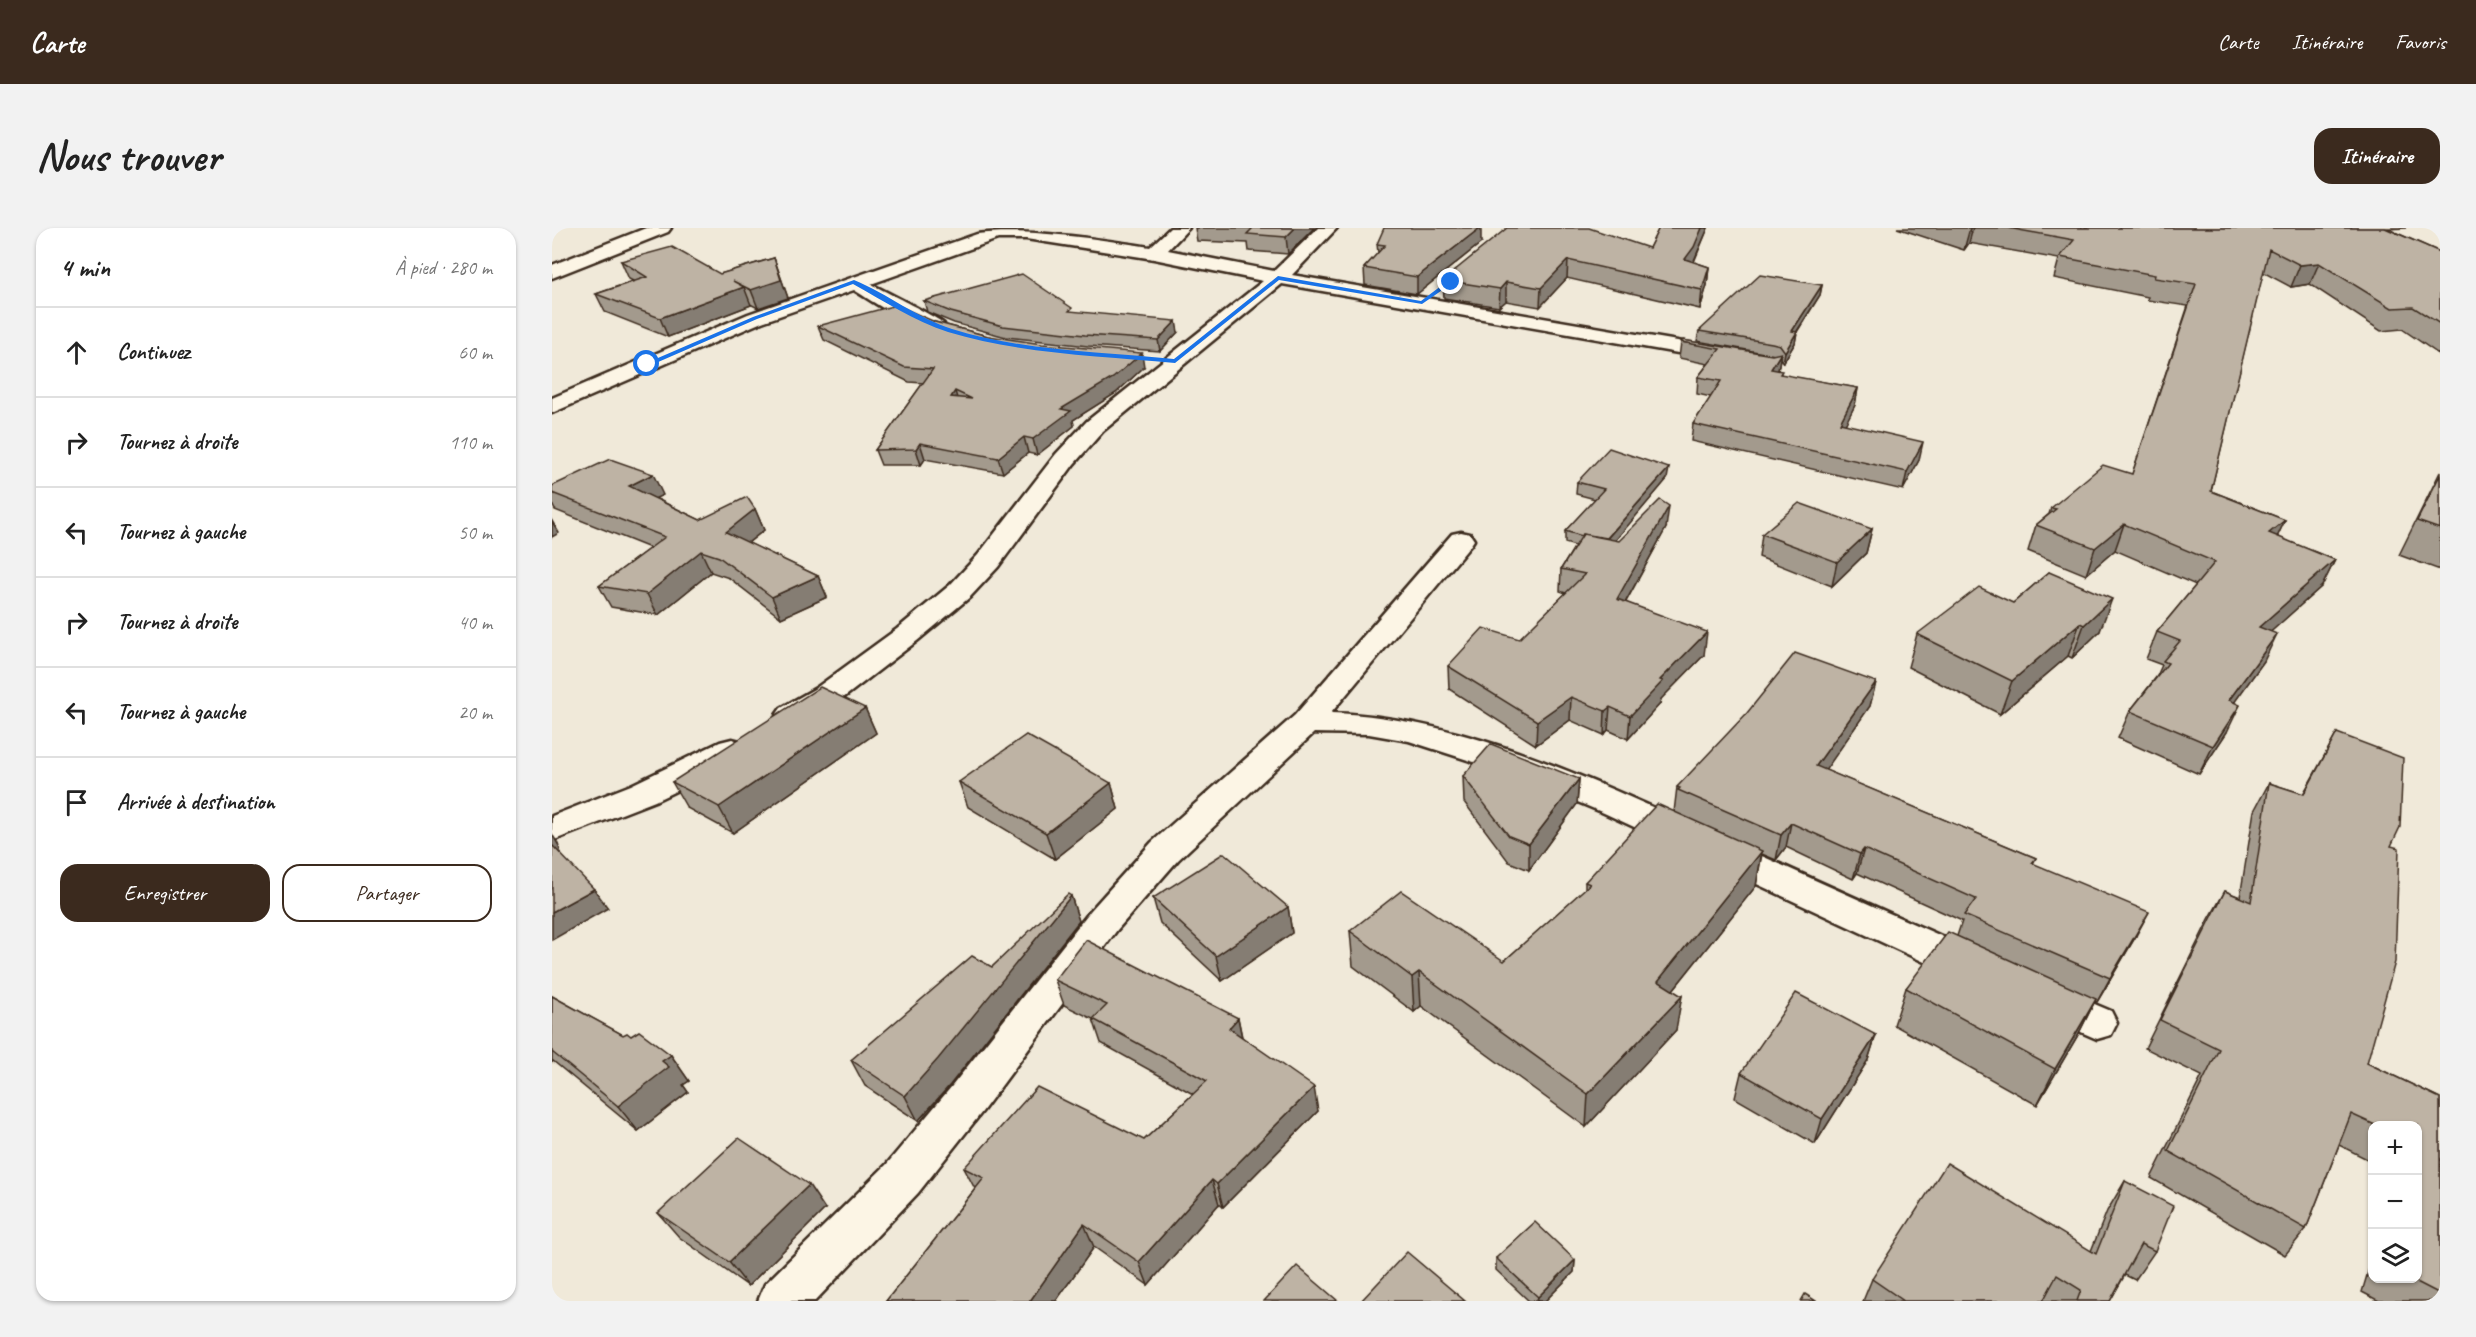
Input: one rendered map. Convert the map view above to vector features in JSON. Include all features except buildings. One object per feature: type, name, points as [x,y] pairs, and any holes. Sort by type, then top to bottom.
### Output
[{"type":"street","points":[[552,272],[662,228]]},
{"type":"street","points":[[1154,253],[1180,228]]},
{"type":"street","points":[[552,829],[643,793],[760,734],[827,695],[907,635],[960,591],[988,561],[1065,459],[1095,426],[1164,359],[1278,278],[1328,228]]},
{"type":"street","points":[[552,406],[755,318],[997,234],[1026,234],[1154,253],[1278,278],[1746,359]]},
{"type":"street","points":[[854,282],[912,315],[957,332]]},
{"type":"street","points":[[1422,303],[1441,289]]},
{"type":"street","points":[[782,1301],[902,1179],[967,1099],[1104,920],[1157,860],[1306,722],[1461,540]]},
{"type":"street","points":[[1306,722],[1369,724],[1413,731],[1520,765],[1616,805],[2097,1023]]},
{"type":"route","points":[[647,364],[755,318],[854,282],[912,315],[948,330],[985,340],[1045,349],[1175,361],[1278,278],[1422,303],[1451,282]]}]
